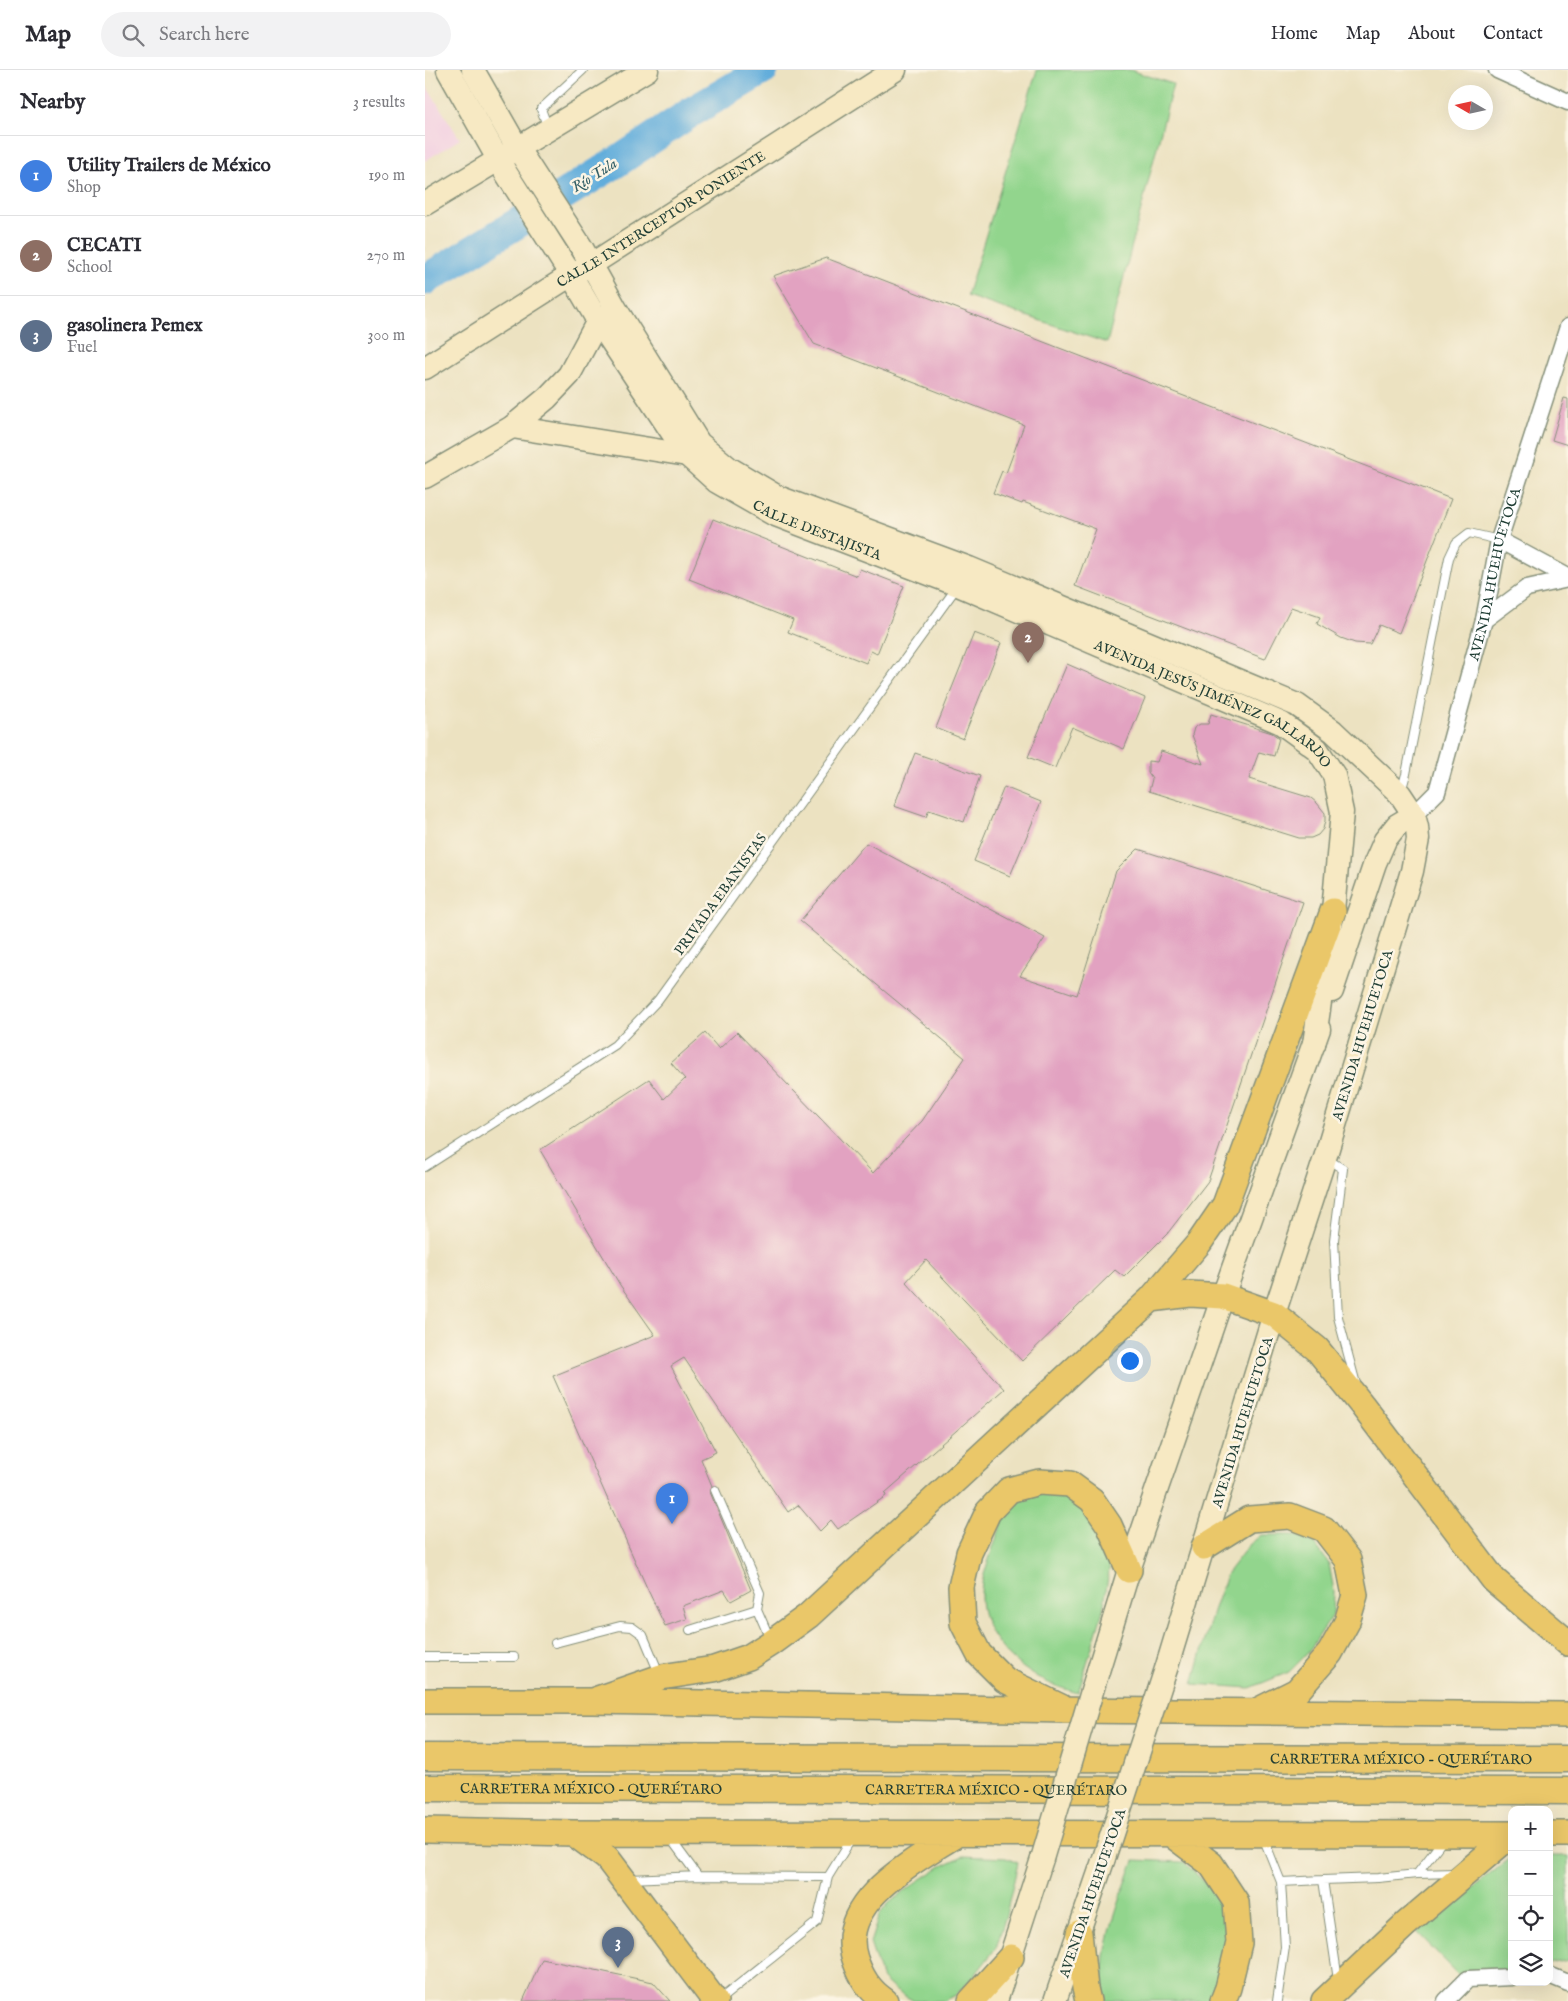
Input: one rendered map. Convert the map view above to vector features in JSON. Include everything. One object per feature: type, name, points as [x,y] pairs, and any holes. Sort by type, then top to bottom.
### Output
[{"type":"highway","name":"CARRETERA MÉXICO - QUERÉTARO","points":[[425,1757],[1568,1758]]},
{"type":"highway","name":"CARRETERA MÉXICO - QUERÉTARO","points":[[425,1788],[1568,1791]]},
{"type":"main road","points":[[448,70],[512,160]]},
{"type":"main road","points":[[473,70],[512,160]]},
{"type":"main road","points":[[425,204],[512,160],[549,130],[647,70]]},
{"type":"main road","name":"CALLE INTERCEPTOR PONIENTE","points":[[425,368],[566,267],[895,70]]},
{"type":"main road","name":"CALLE DESTAJISTA","points":[[512,160],[587,256],[693,449]]},
{"type":"main road","name":"CALLE DESTAJISTA","points":[[512,160],[566,267],[598,321],[693,449],[778,497],[963,576]]},
{"type":"main road","points":[[425,477],[512,427],[547,398],[569,375],[598,321],[617,309]]},
{"type":"main road","points":[[512,427],[693,449]]},
{"type":"main road","name":"AVENIDA JESÚS JIMÉNEZ GALLARDO","points":[[963,576],[1297,705],[1333,731],[1400,794],[1414,815],[1418,840]]},
{"type":"main road","name":"AVENIDA JESÚS JIMÉNEZ GALLARDO","points":[[963,576],[1281,722],[1317,749],[1334,775],[1342,812],[1333,911],[1314,1044]]},
{"type":"main road","points":[[996,2001],[1042,1859],[1129,1570],[1223,1296],[1314,1044],[1378,855],[1385,840],[1397,825],[1414,815]]},
{"type":"main road","name":"AVENIDA HUEHUETOCA","points":[[1055,2001],[1167,1666],[1274,1314],[1325,1158],[1412,871],[1418,840]]},
{"type":"main road","points":[[592,1701],[661,1677],[714,1668],[749,1657],[771,1643],[808,1616],[1151,1299],[1199,1243],[1225,1205],[1333,911]]},
{"type":"main road","points":[[1151,1299],[1190,1294],[1223,1296],[1274,1314],[1317,1349],[1362,1405],[1494,1580],[1568,1643]]},
{"type":"main road","points":[[1068,1710],[1005,1680],[979,1654],[963,1623],[961,1587],[969,1554],[988,1512],[1009,1490],[1039,1482],[1070,1484],[1092,1500],[1109,1525],[1129,1570]]},
{"type":"main road","points":[[1204,1547],[1249,1519],[1290,1516],[1325,1529],[1348,1560],[1355,1595],[1347,1622],[1330,1653],[1297,1692],[1253,1713]]},
{"type":"main road","points":[[425,1702],[592,1701],[1253,1713],[1568,1715]]},
{"type":"main road","points":[[425,1830],[573,1833],[1508,1834]]},
{"type":"main road","points":[[573,1833],[607,1858],[717,2001]]},
{"type":"main road","points":[[885,2001],[871,1991],[859,1973],[852,1951],[854,1925],[866,1902],[884,1883],[959,1833]]},
{"type":"main road","points":[[1171,1834],[1211,1864],[1236,1902],[1239,1943],[1223,2001]]},
{"type":"main road","points":[[1553,1834],[1568,1834]]},
{"type":"main road","points":[[1331,1994],[1405,1924],[1508,1837]]},
{"type":"main road","points":[[1079,1933],[1088,2001]]},
{"type":"main road","points":[[971,2001],[1011,1957]]},
{"type":"street","points":[[1497,70],[1568,102]]},
{"type":"street","name":"AVENIDA HUEHUETOCA","points":[[1414,815],[1437,792],[1484,620],[1499,540],[1568,327]]},
{"type":"street","points":[[1499,540],[1568,578]]},
{"type":"street","points":[[1484,620],[1527,588],[1568,578]]},
{"type":"street","points":[[1447,2001],[1468,1979],[1508,1977]]},
{"type":"street","points":[[1553,1977],[1568,1985]]},
{"type":"lane","points":[[549,130],[541,109],[583,70]]},
{"type":"lane","points":[[1400,794],[1406,774],[1449,558],[1456,543],[1469,533],[1499,540]]},
{"type":"lane","name":"PRIVADA EBANISTAS","points":[[425,1167],[615,1044],[658,1000],[963,576]]},
{"type":"lane","points":[[1325,1158],[1343,1169],[1334,1240],[1338,1316],[1362,1405]]},
{"type":"lane","points":[[715,1490],[760,1593],[757,1609],[771,1643]]},
{"type":"lane","points":[[690,1630],[757,1609]]},
{"type":"lane","points":[[555,1642],[620,1626],[632,1627],[643,1635],[661,1677]]},
{"type":"lane","points":[[425,1657],[514,1657]]},
{"type":"lane","points":[[665,1833],[698,1876]]},
{"type":"lane","points":[[717,2001],[817,1922],[828,1877],[855,1833]]},
{"type":"lane","points":[[1262,1834],[1281,1882],[1285,1946],[1277,2001]]},
{"type":"lane","points":[[1417,1874],[1447,1834]]},
{"type":"lane","points":[[1281,1882],[1467,1872]]},
{"type":"lane","points":[[623,1879],[698,1876],[828,1877]]},
{"type":"lane","points":[[1323,1880],[1331,1994]]},
{"type":"shaded area","points":[[425,84],[460,139],[425,161]]},
{"type":"green space","points":[[1037,70],[1130,70],[1173,84],[1107,343],[967,296]]},
{"type":"green space","points":[[1034,1493],[1075,1494],[1113,1544],[1103,1610],[1078,1693],[1058,1687],[1017,1663],[998,1644],[985,1620],[982,1608],[981,1588],[983,1577],[1003,1524],[1017,1504]]},
{"type":"green space","points":[[1261,1535],[1296,1535],[1315,1544],[1329,1564],[1334,1591],[1333,1615],[1306,1655],[1289,1672],[1250,1688],[1193,1684],[1213,1611],[1227,1573],[1248,1546]]},
{"type":"green space","points":[[963,1856],[1006,1858],[1018,1863],[996,1948],[975,1975],[956,1995],[944,2001],[914,2001],[896,1991],[883,1979],[878,1967],[870,1943],[879,1915],[889,1903],[917,1882],[940,1867]]},
{"type":"green space","points":[[1553,1856],[1568,1856],[1568,1960],[1553,1963]]},
{"type":"green space","points":[[1134,1860],[1184,1862],[1224,1905],[1228,1925],[1227,1938],[1222,1966],[1212,2001],[1106,2001],[1103,1984],[1106,1948],[1116,1911]]},
{"type":"green space","points":[[1508,1860],[1508,1971],[1462,1978],[1417,1932]]},
{"type":"building","points":[[826,258],[1451,499],[1399,633],[1379,625],[1370,644],[1355,643],[1341,638],[1317,624],[1320,617],[1291,607],[1265,659],[1075,586],[1096,529],[993,493],[1002,471],[1006,473],[1024,425],[814,344],[773,276]]},
{"type":"building","points":[[1564,398],[1568,399],[1568,445],[1552,440]]},
{"type":"building","points":[[713,519],[857,576],[860,569],[904,586],[877,654],[871,651],[866,663],[788,632],[793,620],[689,579]]},
{"type":"building","points":[[974,633],[1001,643],[963,739],[936,728]]},
{"type":"building","points":[[1067,664],[1145,698],[1124,749],[1072,727],[1055,768],[1028,757]]},
{"type":"building","points":[[1211,714],[1272,733],[1279,738],[1274,756],[1259,752],[1249,779],[1311,798],[1325,813],[1323,829],[1318,835],[1311,838],[1299,838],[1149,791],[1152,779],[1148,773],[1148,761],[1157,762],[1161,751],[1203,764],[1192,735],[1194,728],[1200,724],[1208,724]]},
{"type":"building","points":[[915,753],[980,776],[964,822],[929,810],[926,817],[894,806]]},
{"type":"building","points":[[1004,787],[1041,802],[1010,876],[974,861]]},
{"type":"building","points":[[866,843],[1045,938],[1020,976],[1077,995],[1116,871],[1138,849],[1303,902],[1208,1181],[1167,1234],[1124,1277],[1115,1270],[1022,1361],[926,1260],[906,1282],[1004,1389],[885,1493],[886,1496],[838,1529],[831,1520],[820,1531],[798,1505],[788,1512],[684,1358],[671,1366],[716,1452],[701,1459],[712,1486],[710,1492],[751,1590],[731,1601],[724,1590],[683,1606],[687,1619],[665,1626],[553,1376],[655,1335],[620,1285],[540,1150],[649,1079],[664,1099],[685,1079],[671,1063],[705,1033],[719,1049],[737,1032],[873,1173],[922,1121],[965,1058],[800,921]]},
{"type":"building","points":[[542,1959],[653,1982],[670,2001],[523,2001]]},
{"type":"waterway","name":"Río Tula","points":[[425,280],[620,160],[693,111],[763,70]]},
{"type":"place","name":"CECATI","points":[[1028,663]]},
{"type":"place","name":"Utility Trailers de México","points":[[672,1524]]},
{"type":"place","name":"gasolinera Pemex","points":[[618,1968]]}]
